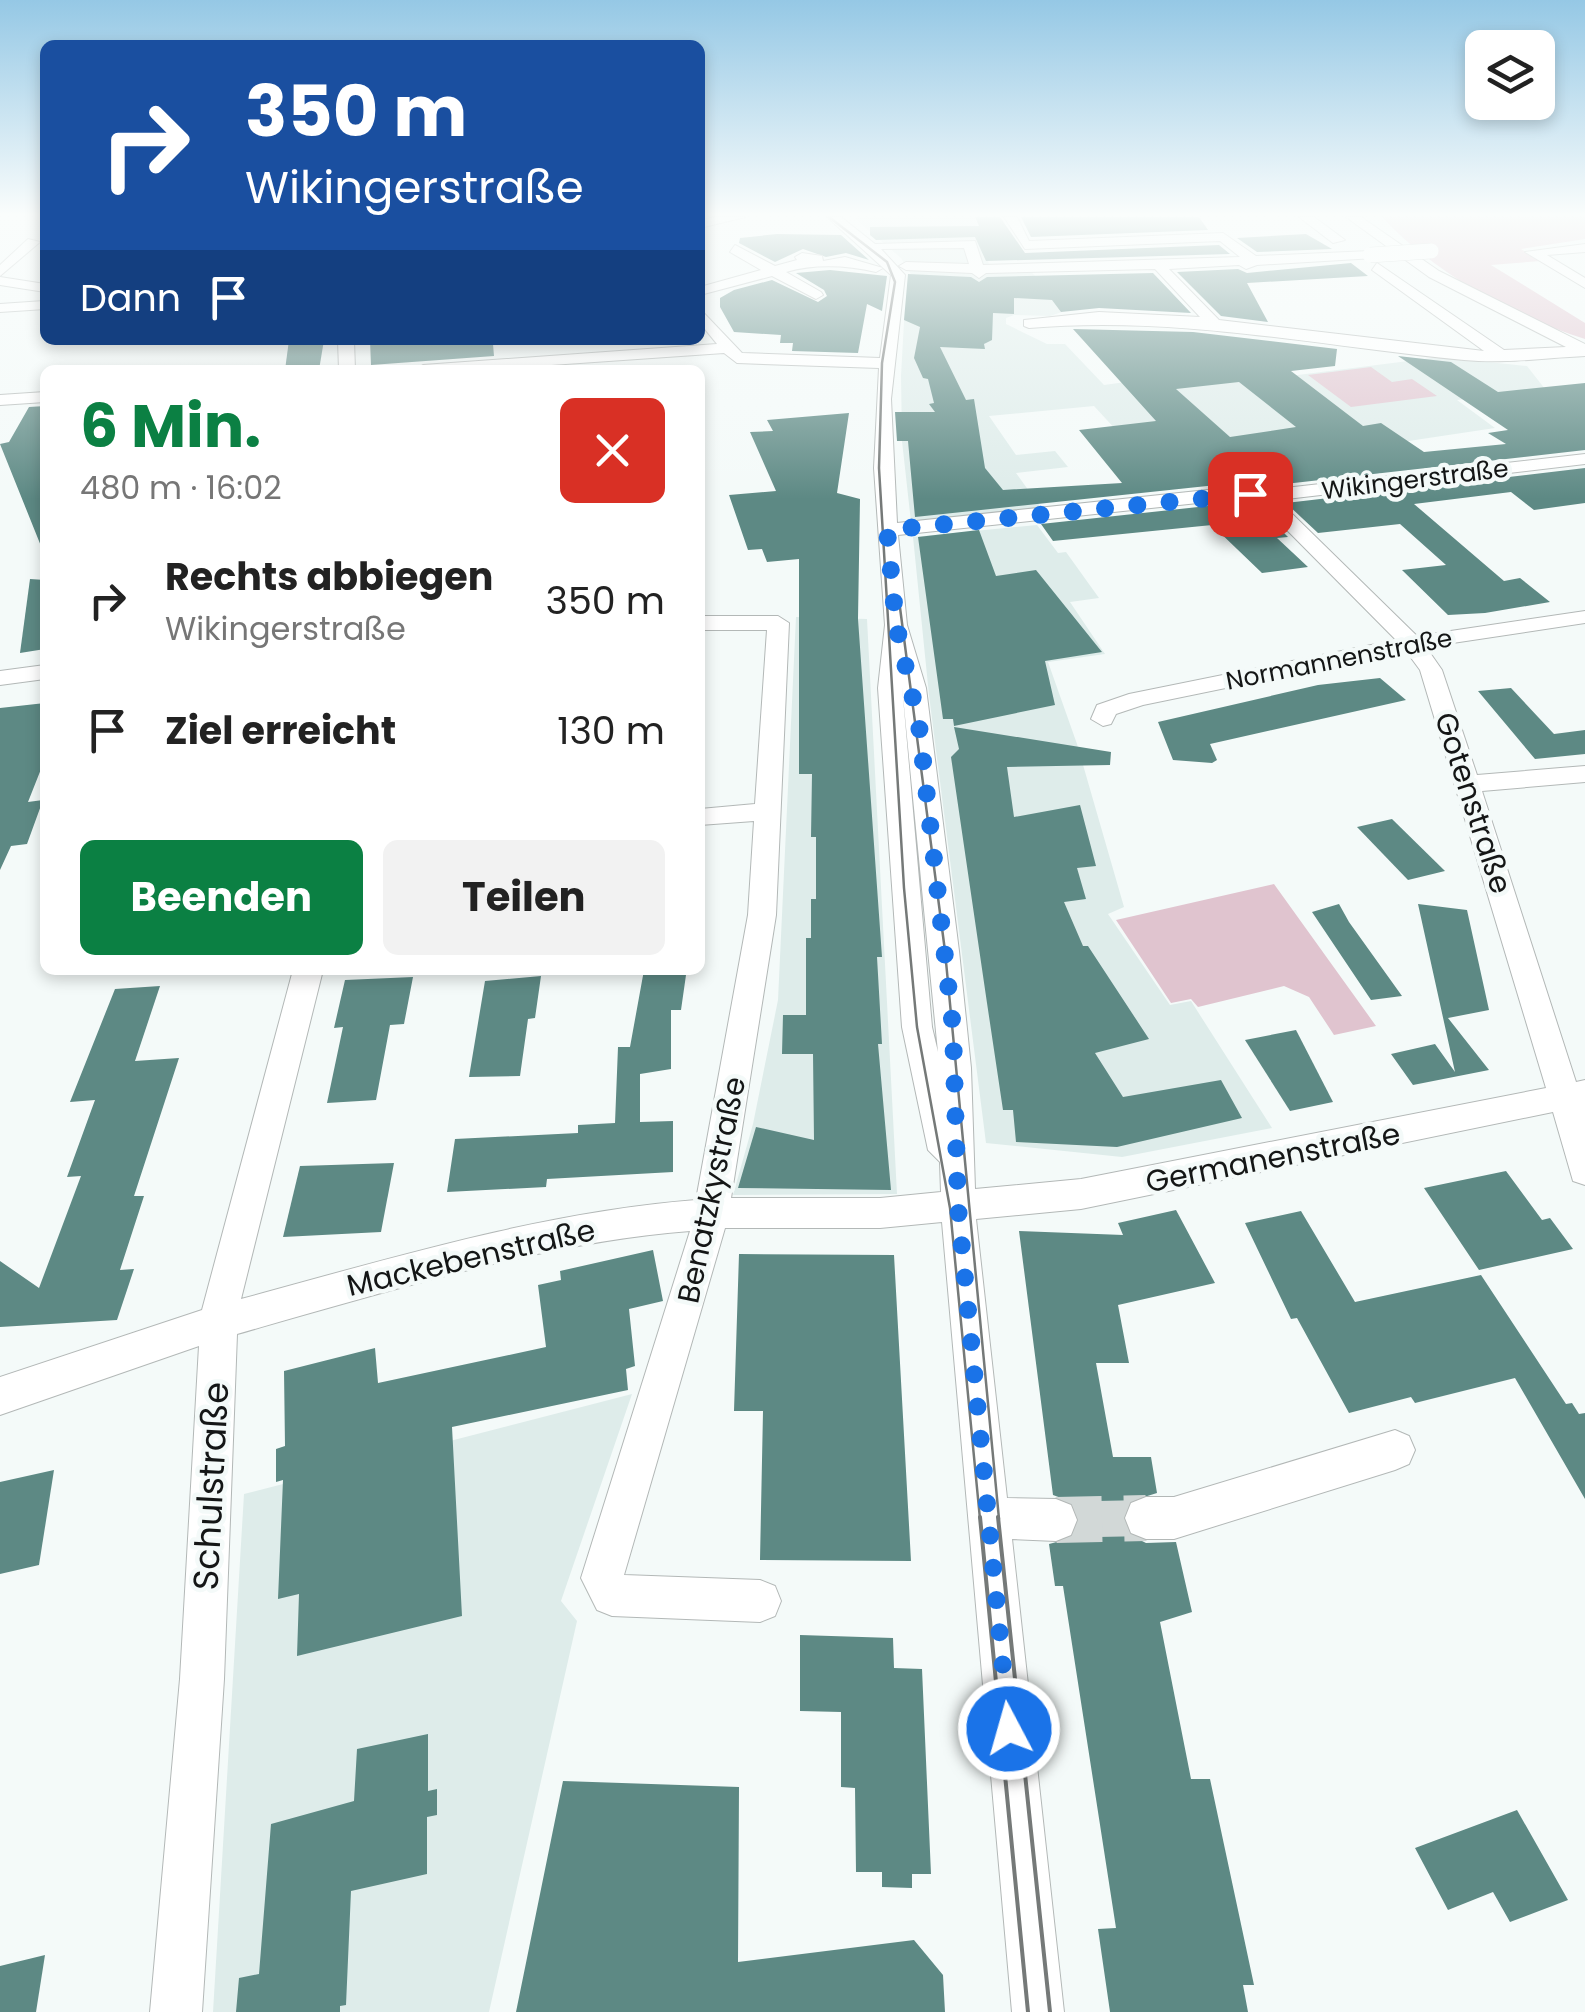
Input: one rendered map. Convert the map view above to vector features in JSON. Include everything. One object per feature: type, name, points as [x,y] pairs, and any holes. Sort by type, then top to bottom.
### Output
[{"type":"street","points":[[893,311],[885,363],[887,530],[896,624],[890,688],[915,1009],[958,1207],[1038,2012]]},
{"type":"street","points":[[1207,311],[1213,322]]},
{"type":"street","points":[[1440,311],[1505,358]]},
{"type":"street","points":[[1506,311],[1585,351]]},
{"type":"street","points":[[1029,323],[1114,317],[1213,322],[1505,358],[1585,351]]},
{"type":"street","points":[[705,319],[737,358],[885,363]]},
{"type":"street","points":[[468,365],[639,346],[728,348]]},
{"type":"street","points":[[0,400],[40,397]]},
{"type":"street","name":"Wikingerstraße","points":[[887,530],[1226,494],[1262,495],[1585,459]]},
{"type":"street","name":"Gotenstraße","points":[[1262,495],[1412,644],[1431,670],[1575,1095],[1585,1171]]},
{"type":"street","name":"Normannenstraße","points":[[1103,719],[1105,710],[1116,704],[1412,644],[1585,617]]},
{"type":"street","name":"Benatzkystraße","points":[[705,623],[778,623],[755,974],[688,1308],[602,1578],[612,1594],[624,1597],[760,1601]]},
{"type":"street","points":[[0,678],[40,673]]},
{"type":"street","points":[[1467,784],[1585,774]]},
{"type":"street","points":[[705,817],[766,812]]},
{"type":"street","name":"Schulstraße","points":[[176,2012],[202,1679],[219,1322],[224,1288],[307,975]]},
{"type":"street","name":"Germanenstraße","points":[[958,1207],[1123,1188],[1575,1095]]},
{"type":"street","name":"Mackebenstraße","points":[[0,1396],[219,1322],[465,1255],[647,1219],[710,1213],[880,1213],[958,1207]]},
{"type":"street","points":[[1146,1518],[1174,1518],[1395,1450]]},
{"type":"street","points":[[988,1518],[1056,1520]]},
{"type":"shaded area","points":[[907,311],[1062,311],[1050,316],[1014,315],[1006,318],[1006,324],[1047,344],[1065,344],[1104,385],[1198,372],[1266,379],[1440,357],[1527,366],[1545,389],[1457,400],[1495,428],[1322,454],[1344,474],[1226,486],[1191,453],[1142,458],[1094,406],[989,416],[1016,455],[1055,451],[1068,467],[1016,473],[1042,509],[911,522],[902,441]]},
{"type":"shaded area","points":[[1515,311],[1565,311],[1585,323],[1585,339],[1557,329]]},
{"type":"shaded area","points":[[1371,367],[1392,382],[1412,379],[1437,396],[1351,407],[1308,375]]},
{"type":"shaded area","points":[[1037,525],[1058,553],[1066,552],[1099,598],[1070,602],[1105,654],[1048,662],[1077,744],[1124,907],[1108,914],[1170,1005],[1191,1001],[1272,1128],[1122,1157],[986,1143],[929,695],[913,537]]},
{"type":"shaded area","points":[[796,617],[867,619],[897,1194],[733,1195],[753,1124],[778,1000]]},
{"type":"shaded area","points":[[1274,884],[1376,1026],[1334,1035],[1309,997],[1284,986],[1198,1007],[1191,999],[1171,1003],[1116,920]]},
{"type":"shaded area","points":[[632,1394],[561,1601],[577,1621],[489,2012],[213,2012],[244,1494]]},
{"type":"building","points":[[722,311],[866,311],[858,353],[792,351],[793,343],[780,343],[781,335],[734,332]]},
{"type":"building","points":[[905,311],[1014,311],[1014,314],[993,313],[992,340],[984,344],[985,349],[940,347],[966,400],[974,399],[985,468],[1003,490],[1122,483],[1079,430],[1156,421],[1073,329],[1193,332],[1337,349],[1335,366],[1291,371],[1363,426],[1381,423],[1424,452],[1506,444],[1488,433],[1508,430],[1398,356],[1451,362],[1498,392],[1585,383],[1585,450],[1276,485],[1226,484],[915,517],[908,441],[897,441],[895,412],[935,412],[929,404],[934,403],[928,379],[923,378],[914,358],[920,327],[904,320]],"holes":[[[1239,382],[1296,427],[1230,437],[1176,389]]]},
{"type":"building","points":[[1216,311],[1262,311],[1268,322],[1221,316]]},
{"type":"building","points":[[288,345],[323,345],[320,365],[286,365]]},
{"type":"building","points":[[370,345],[493,345],[494,356],[371,365]]},
{"type":"building","points":[[40,406],[40,544],[0,444],[9,442],[29,407]]},
{"type":"building","points":[[849,413],[837,493],[860,499],[858,619],[882,957],[877,957],[882,1044],[878,1044],[891,1190],[738,1188],[756,1127],[814,1140],[813,1054],[782,1054],[783,1015],[806,1015],[806,938],[811,938],[811,899],[816,899],[816,837],[811,837],[812,774],[799,774],[799,559],[767,562],[762,549],[748,550],[729,495],[776,491],[750,432],[773,431],[767,420]]},
{"type":"building","points":[[1585,468],[1585,503],[1534,510],[1511,492],[1414,504],[1504,581],[1520,578],[1550,602],[1485,613],[1448,615],[1402,570],[1446,565],[1400,524],[1318,533],[1286,503]]},
{"type":"building","points":[[1255,504],[1288,537],[1277,538],[1308,567],[1262,573],[1212,525],[1053,541],[1041,524]]},
{"type":"building","points":[[979,530],[996,576],[1036,570],[1102,652],[1045,661],[1055,705],[954,726],[953,719],[943,719],[918,537]]},
{"type":"building","points":[[30,579],[40,580],[40,650],[20,653]]},
{"type":"building","points":[[1380,678],[1406,700],[1210,744],[1217,760],[1212,763],[1173,760],[1158,722],[1318,685]]},
{"type":"building","points":[[1511,688],[1554,734],[1585,730],[1585,754],[1535,759],[1478,691]]},
{"type":"building","points":[[40,704],[40,772],[28,802],[40,800],[40,808],[27,844],[11,846],[0,870],[0,708]]},
{"type":"building","points":[[954,727],[1111,752],[1110,765],[1007,767],[1014,817],[1080,805],[1096,866],[1077,868],[1086,899],[1064,902],[1083,946],[1088,946],[1149,1039],[1095,1053],[1123,1097],[1221,1080],[1242,1118],[1117,1147],[1016,1142],[1013,1110],[1003,1110],[987,1003],[951,757],[959,749]]},
{"type":"building","points":[[1392,819],[1445,871],[1408,880],[1357,827]]},
{"type":"building","points":[[1339,904],[1402,996],[1371,1000],[1312,912]]},
{"type":"building","points":[[1418,904],[1467,910],[1489,1010],[1448,1018],[1489,1070],[1413,1085],[1391,1054],[1435,1044],[1455,1072]]},
{"type":"building","points":[[643,975],[686,975],[681,1010],[671,1010],[671,1069],[640,1074],[640,1122],[673,1121],[673,1172],[547,1179],[546,1187],[447,1192],[455,1139],[578,1133],[578,1125],[615,1123],[618,1047],[630,1047]]},
{"type":"building","points":[[541,976],[535,1018],[528,1019],[520,1076],[469,1077],[485,981]]},
{"type":"building","points":[[413,977],[404,1024],[390,1025],[376,1100],[327,1103],[343,1027],[334,1028],[345,980]]},
{"type":"building","points":[[160,986],[135,1061],[179,1058],[134,1196],[144,1196],[120,1270],[134,1269],[117,1320],[0,1327],[0,1261],[39,1288],[81,1176],[67,1177],[95,1100],[70,1102],[115,989]]},
{"type":"building","points":[[1296,1030],[1333,1102],[1290,1111],[1245,1040]]},
{"type":"building","points":[[394,1163],[381,1232],[283,1237],[300,1166]]},
{"type":"building","points":[[1506,1171],[1542,1220],[1550,1218],[1573,1249],[1479,1270],[1424,1188]]},
{"type":"building","points":[[1176,1210],[1215,1283],[1118,1305],[1129,1363],[1096,1363],[1113,1457],[1151,1457],[1157,1493],[1128,1502],[1122,1517],[1128,1534],[1146,1543],[1176,1542],[1192,1612],[1160,1622],[1191,1779],[1210,1779],[1254,1985],[1243,1985],[1248,2012],[1110,2012],[1098,1929],[1116,1928],[1063,1586],[1055,1586],[1049,1544],[1072,1538],[1080,1519],[1072,1502],[1053,1495],[1019,1231],[1123,1235],[1118,1223]]},
{"type":"building","points":[[1301,1211],[1355,1302],[1481,1275],[1566,1404],[1572,1403],[1579,1414],[1585,1413],[1585,1499],[1515,1378],[1415,1403],[1411,1397],[1349,1413],[1297,1318],[1291,1319],[1245,1223]]},
{"type":"building","points":[[653,1250],[663,1301],[629,1309],[635,1366],[626,1369],[628,1390],[452,1427],[462,1616],[297,1656],[299,1594],[278,1599],[283,1480],[276,1482],[276,1449],[285,1446],[284,1371],[375,1348],[378,1383],[546,1347],[538,1285],[561,1280],[560,1271]]},
{"type":"building","points":[[739,1254],[894,1255],[911,1561],[760,1560],[763,1411],[734,1411]]},
{"type":"building","points":[[54,1470],[39,1565],[0,1574],[0,1482]]},
{"type":"building","points":[[800,1635],[893,1638],[894,1668],[922,1669],[931,1874],[912,1874],[912,1888],[882,1887],[882,1872],[856,1872],[855,1788],[841,1787],[841,1712],[800,1711]]},
{"type":"building","points":[[428,1734],[428,1791],[437,1789],[437,1815],[427,1817],[427,1874],[351,1891],[346,2005],[340,2006],[340,2012],[236,2012],[239,1978],[259,1974],[271,1824],[354,1801],[357,1749]]},
{"type":"building","points":[[563,1781],[739,1787],[738,1962],[914,1940],[943,1975],[945,2012],[516,2012]]},
{"type":"building","points":[[1517,1810],[1568,1900],[1510,1922],[1493,1892],[1448,1910],[1415,1848]]},
{"type":"building","points":[[45,1955],[36,2012],[0,2012],[0,1966]]},
{"type":"tunnel","points":[[1056,1520],[1146,1518],[1098,1519]]},
{"type":"tram line","points":[[890,311],[882,363],[879,468],[904,888],[917,1027],[950,1208],[980,1519]]},
{"type":"tram line","points":[[899,600],[945,951],[999,1519]]},
{"type":"tram line","points":[[980,1517],[1028,2012]]},
{"type":"tram line","points":[[998,1517],[1050,2012]]},
{"type":"route","points":[[1009,1729],[958,1207],[953,1028],[919,725],[914,688],[896,624],[887,530],[1250,494]]}]
